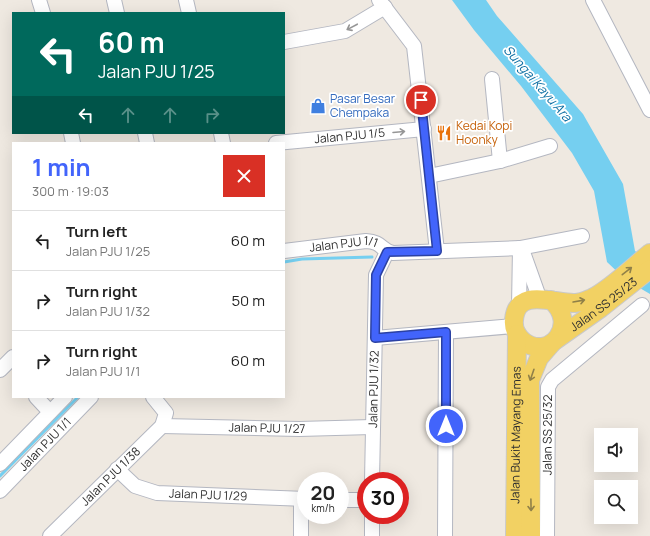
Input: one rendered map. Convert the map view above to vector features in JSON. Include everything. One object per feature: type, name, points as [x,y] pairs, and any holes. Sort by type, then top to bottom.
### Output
[{"type":"main road","name":"Jalan SS 25/23","points":[[555,341],[608,294],[650,253]]},
{"type":"main road","name":"Jalan SS 25/23","points":[[545,299],[576,303],[608,294],[650,269]]},
{"type":"main road","points":[[545,299],[561,311],[563,325],[555,341],[545,346],[529,345],[516,330],[514,319],[519,307],[525,302],[545,299]]},
{"type":"main road","name":"Jalan Bukit Mayang Emas","points":[[515,536],[516,330]]},
{"type":"main road","name":"Jalan Bukit Mayang Emas","points":[[531,536],[530,380],[539,358],[555,341]]},
{"type":"street","points":[[40,0],[42,12]]},
{"type":"street","points":[[114,0],[117,12]]},
{"type":"street","points":[[186,0],[189,12]]},
{"type":"street","points":[[593,0],[650,110]]},
{"type":"street","points":[[285,42],[345,31],[382,3],[414,46],[437,251]]},
{"type":"street","points":[[492,79],[500,161]]},
{"type":"street","name":"Jalan PJU 1/5","points":[[285,142],[424,129]]},
{"type":"street","points":[[429,176],[500,161],[550,146]]},
{"type":"street","name":"Jalan PJU 1/1","points":[[285,251],[366,241],[376,242],[387,252],[520,248],[582,236]]},
{"type":"street","points":[[520,248],[545,299]]},
{"type":"street","points":[[519,307],[520,248]]},
{"type":"street","name":"Jalan PJU 1/32","points":[[372,472],[376,275],[387,252]]},
{"type":"street","name":"Jalan SS 25/32","points":[[547,536],[548,387],[552,380],[642,305]]},
{"type":"street","points":[[375,338],[446,332],[516,330]]},
{"type":"street","points":[[445,536],[446,332]]},
{"type":"street","points":[[37,398],[50,412]]},
{"type":"street","name":"Jalan PJU 1/1","points":[[0,464],[64,398]]},
{"type":"street","name":"Jalan PJU 1/1","points":[[0,491],[90,398]]},
{"type":"street","points":[[153,398],[164,420]]},
{"type":"street","name":"Jalan PJU 1/27","points":[[164,420],[299,429],[372,427]]},
{"type":"street","name":"Jalan PJU 1/38","points":[[50,536],[164,420]]},
{"type":"street","name":"Jalan PJU 1/29","points":[[117,469],[135,486],[157,493],[297,499]]},
{"type":"street","points":[[301,536],[302,524]]},
{"type":"street","points":[[372,524],[372,536]]},
{"type":"water","name":"Sungai Kayu Ara","points":[[452,0],[486,0],[497,16],[583,114],[623,184],[635,251],[650,261],[650,294],[626,280],[607,262],[594,191],[572,153],[521,86],[474,30]]},
{"type":"waterway","points":[[285,262],[302,259],[372,257]]},
{"type":"waterway","points":[[0,476],[77,398]]},
{"type":"place","name":"Pasar Besar Chempaka","points":[[318,106]]},
{"type":"place","name":"Kedai Kopi Hoonky","points":[[444,133]]},
{"type":"route","points":[[421,100],[437,251],[387,252],[380,263],[376,275],[375,338],[446,332],[446,426]]}]
